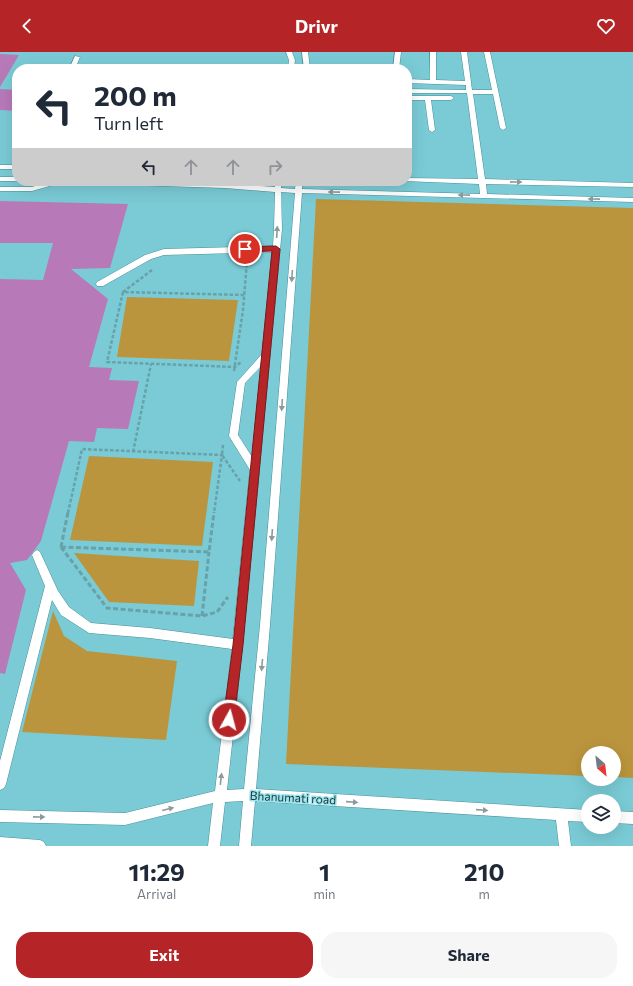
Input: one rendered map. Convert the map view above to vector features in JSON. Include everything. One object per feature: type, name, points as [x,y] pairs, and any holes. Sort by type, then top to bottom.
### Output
[{"type":"lane","points":[[289,52],[292,60],[292,64]]},
{"type":"lane","points":[[305,52],[306,64]]},
{"type":"lane","points":[[397,64],[398,52]]},
{"type":"lane","points":[[433,52],[433,82]]},
{"type":"lane","points":[[464,52],[484,196]]},
{"type":"lane","points":[[487,52],[503,128]]},
{"type":"lane","points":[[74,64],[77,57]]},
{"type":"lane","points":[[412,81],[468,84]]},
{"type":"lane","points":[[412,92],[470,95]]},
{"type":"lane","points":[[412,98],[496,92]]},
{"type":"lane","points":[[428,98],[432,130]]},
{"type":"lane","points":[[0,167],[12,167]]},
{"type":"lane","points":[[0,179],[12,180]]},
{"type":"lane","points":[[412,180],[633,185]]},
{"type":"lane","points":[[0,189],[32,189],[42,186]]},
{"type":"lane","points":[[225,186],[278,186],[298,191],[633,200]]},
{"type":"lane","points":[[214,846],[238,645],[278,229],[278,186]]},
{"type":"lane","points":[[245,846],[251,796],[298,186]]},
{"type":"lane","points":[[100,284],[148,257],[164,252],[276,249]]},
{"type":"lane","points":[[254,470],[233,436],[241,382],[266,355]]},
{"type":"lane","points":[[37,555],[50,586],[66,611],[89,628],[150,633],[238,645]]},
{"type":"lane","points":[[0,784],[50,586]]},
{"type":"lane","name":"Bhanumati road","points":[[0,816],[125,819],[219,796],[251,796],[581,816]]},
{"type":"lane","points":[[561,815],[565,846]]},
{"type":"lane","points":[[621,817],[633,818]]},
{"type":"lane","points":[[0,843],[40,846]]},
{"type":"path","points":[[234,375],[247,259]]},
{"type":"path","points":[[158,266],[123,292],[107,362],[235,367]]},
{"type":"path","points":[[123,292],[244,295]]},
{"type":"path","points":[[133,452],[151,364]]},
{"type":"path","points":[[222,455],[82,450],[61,547],[107,608],[202,616],[224,441]]},
{"type":"path","points":[[61,547],[209,552]]},
{"type":"shaded area","points":[[0,52],[633,52],[633,846],[0,846]]},
{"type":"shaded area","points":[[316,199],[633,208],[633,778],[621,777],[621,746],[581,746],[581,776],[286,764]]},
{"type":"shaded area","points":[[127,297],[238,300],[229,361],[117,357]]},
{"type":"shaded area","points":[[89,456],[213,462],[202,546],[70,540]]},
{"type":"shaded area","points":[[74,553],[199,561],[194,606],[109,602]]},
{"type":"shaded area","points":[[53,611],[64,636],[87,651],[177,661],[166,740],[22,732]]},
{"type":"building","points":[[0,54],[19,55],[14,64],[12,64],[12,67],[0,87]]},
{"type":"building","points":[[0,89],[12,90],[12,111],[0,110]]},
{"type":"building","points":[[0,201],[128,204],[110,268],[71,269],[108,299],[89,367],[112,368],[109,380],[139,381],[128,429],[97,428],[94,442],[69,441],[41,541],[27,560],[10,563],[26,590],[5,674],[0,673],[0,279],[43,280],[53,243],[0,243]]},
{"type":"route","points":[[229,720],[238,645],[276,249],[245,249]]}]
